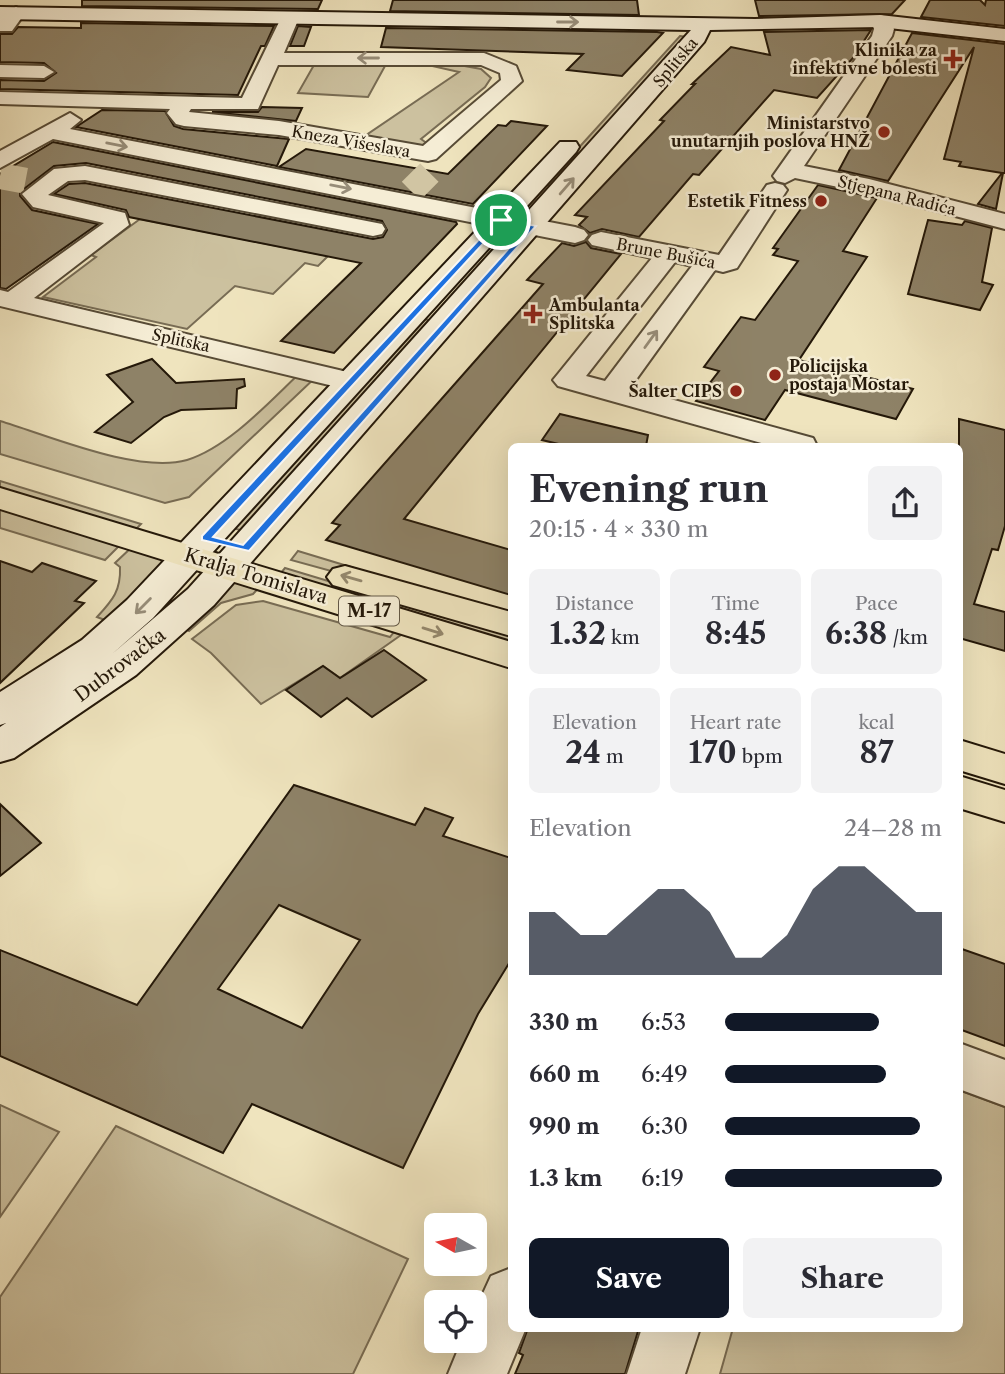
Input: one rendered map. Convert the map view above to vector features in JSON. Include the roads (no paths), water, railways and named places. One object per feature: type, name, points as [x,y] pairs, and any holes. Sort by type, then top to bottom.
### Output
[{"type":"main road","name":"Kralja Tomislava","points":[[0,475],[198,547]]},
{"type":"main road","name":"Kralja Tomislava","points":[[0,498],[508,623]]},
{"type":"main road","name":"Kralja Tomislava","points":[[236,558],[508,654]]},
{"type":"main road","points":[[963,756],[1005,769]]},
{"type":"main road","points":[[963,793],[1005,806]]},
{"type":"street","points":[[699,0],[704,23]]},
{"type":"street","points":[[5,16],[290,18],[678,15],[704,23],[754,25],[880,21],[980,11],[986,18],[1005,29]]},
{"type":"street","name":"Splitska","points":[[198,547],[676,32],[678,15]]},
{"type":"street","points":[[0,98],[250,104],[290,18]]},
{"type":"street","points":[[880,21],[1005,35]]},
{"type":"street","name":"Brune Bušića","points":[[601,240],[708,262],[727,262],[882,36],[884,29],[880,21]]},
{"type":"street","name":"Splitska","points":[[236,558],[533,226],[696,38],[704,23]]},
{"type":"street","name":"Kneza Višeslava","points":[[184,103],[178,113],[184,119],[195,122],[279,128],[429,162],[512,81],[509,70],[484,59],[271,59]]},
{"type":"street","points":[[0,71],[44,72]]},
{"type":"street","points":[[0,161],[102,101]]},
{"type":"street","points":[[50,132],[407,195],[501,220],[576,234]]},
{"type":"street","points":[[172,190],[211,162]]},
{"type":"street","name":"Splitska","points":[[6,300],[112,230],[119,221],[42,202],[34,194],[42,184],[62,174],[85,173],[373,229]]},
{"type":"street","name":"Stjepana Radića","points":[[783,179],[869,186],[1005,222]]},
{"type":"street","points":[[668,254],[569,376],[571,383],[795,443]]},
{"type":"street","points":[[466,258],[497,265]]},
{"type":"street","points":[[611,394],[708,262]]},
{"type":"street","name":"Splitska","points":[[6,300],[98,323],[247,354],[350,381]]},
{"type":"street","points":[[416,311],[448,319]]},
{"type":"street","name":"Dubrovačka","points":[[0,711],[95,649],[140,609],[198,547]]},
{"type":"street","name":"Dubrovačka","points":[[0,747],[123,666],[183,615],[236,558]]},
{"type":"street","points":[[963,1067],[1005,1083]]},
{"type":"street","points":[[477,1374],[508,1303]]},
{"type":"street","points":[[656,1374],[670,1332]]},
{"type":"tunnel","points":[[411,191],[431,171]]},
{"type":"tunnel","points":[[0,176],[37,183]]},
{"type":"place","name":"Klinika za infektivne bolesti","points":[[953,59]]},
{"type":"place","name":"Ministarstvo unutarnjih poslova HNŽ","points":[[884,132]]},
{"type":"place","name":"Estetik Fitness","points":[[821,201]]},
{"type":"place","name":"Ambulanta Splitska","points":[[533,314]]},
{"type":"place","name":"Policijska postaja Mostar","points":[[775,375]]},
{"type":"place","name":"Šalter CIPS","points":[[736,391]]}]
